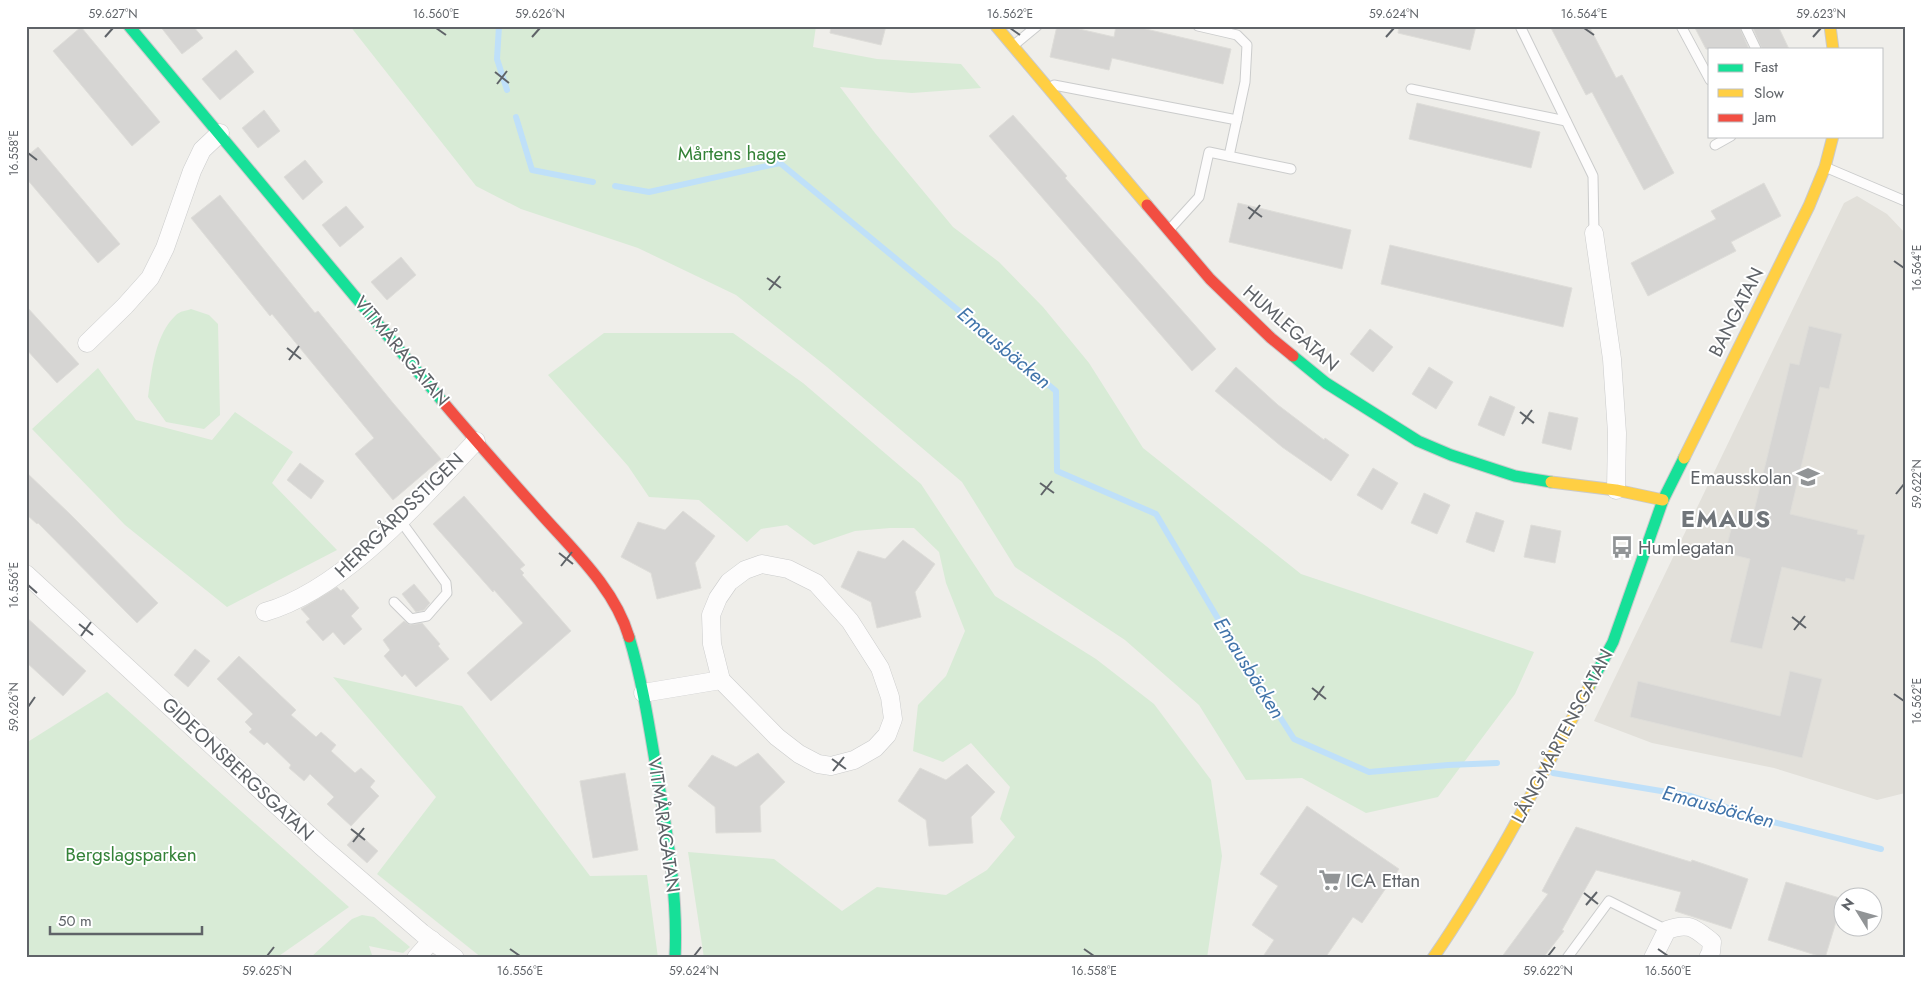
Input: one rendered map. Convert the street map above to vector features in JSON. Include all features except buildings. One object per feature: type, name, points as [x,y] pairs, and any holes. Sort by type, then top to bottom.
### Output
[{"type":"street","name":"VITMÅRAGATAN","points":[[129,26],[476,441],[585,563],[609,595],[627,629],[643,693],[671,857],[676,937],[675,958]]},
{"type":"street","name":"HUMLEGATAN","points":[[996,26],[1210,278],[1271,338],[1326,383],[1418,441],[1451,455],[1515,476],[1616,490],[1663,500]]},
{"type":"street","points":[[1830,26],[1833,48]]},
{"type":"street","points":[[88,343],[126,306],[150,278],[165,248],[192,171],[202,150],[220,133]]},
{"type":"street","name":"BANGATAN","points":[[1663,500],[1809,206],[1825,167],[1832,138]]},
{"type":"street","points":[[1594,233],[1612,359],[1617,433],[1616,490]]},
{"type":"street","name":"HERRGÅRDSSTIGEN","points":[[265,612],[300,598],[339,575],[400,520],[476,441]]},
{"type":"street","name":"LÅNGMÅRTENSGATAN","points":[[1433,958],[1464,914],[1544,772],[1613,642],[1663,500]]},
{"type":"street","points":[[762,564],[788,568],[816,583],[850,621],[880,668],[890,697],[893,719],[887,734],[875,748],[854,760],[832,766],[818,764],[799,754],[777,737],[721,680],[712,644],[710,615],[718,598],[729,582],[745,570],[762,564]]},
{"type":"street","name":"GIDEONSBERGSGATAN","points":[[26,574],[321,846],[455,958]]},
{"type":"street","points":[[643,693],[721,680]]},
{"type":"street","points":[[1653,958],[1667,930],[1681,925],[1694,927],[1712,942],[1708,958]]},
{"type":"street","points":[[416,958],[432,940]]},
{"type":"lane","points":[[1012,46],[1037,26]]},
{"type":"lane","points":[[1198,26],[1237,35],[1247,45],[1245,82],[1229,156]]},
{"type":"lane","points":[[1520,26],[1593,176],[1594,233]]},
{"type":"lane","points":[[1682,26],[1708,76]]},
{"type":"lane","points":[[1744,26],[1755,48]]},
{"type":"lane","points":[[1044,83],[1237,120]]},
{"type":"lane","points":[[1411,90],[1566,121]]},
{"type":"lane","points":[[1715,146],[1728,138]]},
{"type":"lane","points":[[1169,230],[1199,198],[1209,152],[1291,169]]},
{"type":"lane","points":[[1825,167],[1905,201]]},
{"type":"lane","points":[[394,602],[411,619],[427,616],[447,593],[446,583],[400,520]]},
{"type":"lane","points":[[1567,958],[1609,901],[1667,930]]},
{"type":"shaded area","name":"Emausskolan","points":[[1857,196],[1887,214],[1905,233],[1905,793],[1877,800],[1774,768],[1652,743],[1594,721],[1844,203]]},
{"type":"green space","name":"Mårtens hage","points":[[350,26],[816,26],[813,47],[877,59],[961,64],[981,88],[912,93],[840,87],[875,133],[953,227],[999,262],[1043,307],[1089,363],[1143,448],[1301,574],[1534,652],[1515,694],[1438,797],[1366,813],[1302,778],[1246,780],[1199,705],[1125,640],[1015,567],[962,482],[827,367],[736,295],[638,248],[521,209],[476,186]]},
{"type":"green space","points":[[191,309],[209,315],[218,324],[220,415],[204,429],[166,422],[148,397],[156,353],[163,332],[176,315]]},
{"type":"green space","points":[[604,333],[733,333],[803,383],[921,484],[995,596],[1096,659],[1154,704],[1211,780],[1222,856],[1207,958],[704,958],[688,852],[774,859],[842,911],[877,887],[946,895],[987,870],[1015,837],[1000,819],[1010,787],[971,743],[943,762],[913,751],[918,705],[946,676],[965,631],[946,583],[939,552],[914,528],[855,531],[814,545],[787,525],[761,529],[747,542],[699,500],[649,497],[628,466],[548,375]]},
{"type":"green space","points":[[98,368],[136,420],[212,440],[235,412],[293,452],[272,483],[337,550],[227,607],[125,525],[32,429]]},
{"type":"green space","points":[[333,677],[462,706],[590,876],[647,875],[658,958],[482,958],[377,874],[436,797]]},
{"type":"green space","name":"Bergslagsparken","points":[[107,692],[349,907],[276,958],[26,958],[26,743]]},
{"type":"green space","points":[[362,915],[374,917],[410,947],[403,953],[369,946],[373,958],[310,958],[352,919]]},
{"type":"waterway","name":"Emausbäcken","points":[[499,26],[497,59],[507,90]]},
{"type":"waterway","name":"Emausbäcken","points":[[516,117],[532,170],[593,182]]},
{"type":"waterway","name":"Emausbäcken","points":[[615,186],[649,192],[780,163],[1056,391],[1057,471],[1156,514],[1230,639],[1294,739],[1369,772],[1497,763]]},
{"type":"waterway","name":"Emausbäcken","points":[[1553,773],[1691,796],[1773,822],[1881,849]]},
{"type":"traffic: fast","points":[[129,26],[443,402]]},
{"type":"traffic: fast","points":[[1293,356],[1326,383],[1418,441],[1451,455],[1515,476],[1551,482]]},
{"type":"traffic: fast","points":[[1589,687],[1613,642],[1663,500],[1684,458]]},
{"type":"traffic: fast","points":[[629,637],[646,708],[669,846],[674,891],[675,958]]},
{"type":"traffic: slow","points":[[996,26],[1147,205]]},
{"type":"traffic: slow","points":[[1830,26],[1833,48]]},
{"type":"traffic: slow","points":[[1684,458],[1809,206],[1825,167],[1832,138]]},
{"type":"traffic: slow","points":[[1551,482],[1616,490],[1663,500]]},
{"type":"traffic: slow","points":[[1433,958],[1495,859],[1589,687]]},
{"type":"traffic: jam","points":[[1147,205],[1210,279],[1271,338],[1293,356]]},
{"type":"traffic: jam","points":[[443,402],[592,571],[623,619],[629,637]]},
{"type":"place","name":"Emausskolan","points":[[1808,477]]},
{"type":"place","name":"Humlegatan","points":[[1622,547]]},
{"type":"place","name":"ICA Ettan","points":[[1330,880]]},
{"type":"district","name":"EMAUS","points":[[1726,518]]}]
